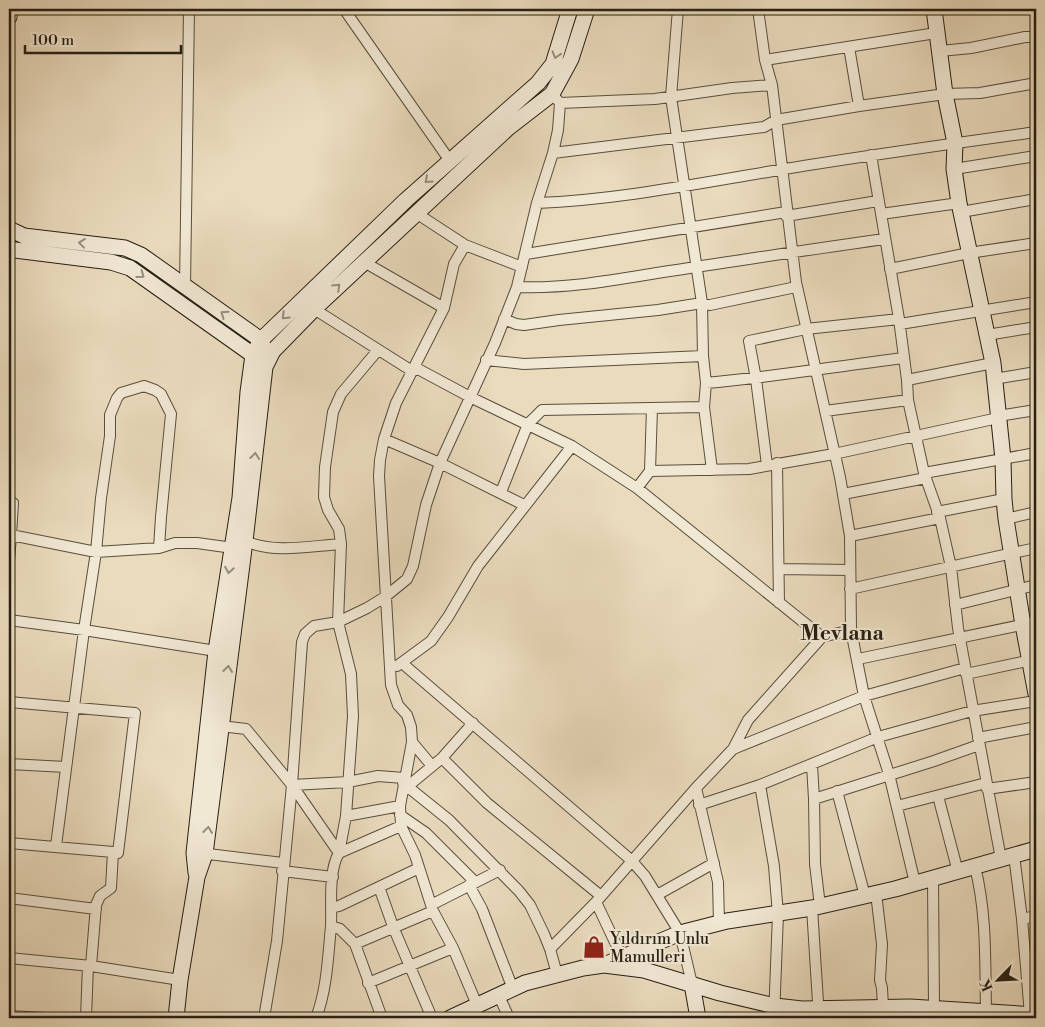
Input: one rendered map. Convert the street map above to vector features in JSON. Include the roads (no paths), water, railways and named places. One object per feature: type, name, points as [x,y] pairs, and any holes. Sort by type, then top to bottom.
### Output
[{"type":"street","points":[[9,17],[10,9]]},
{"type":"street","points":[[185,287],[189,9]]},
{"type":"street","points":[[344,9],[450,161]]},
{"type":"street","points":[[176,1018],[180,980],[197,877],[216,651],[239,545],[240,498],[248,392],[253,356],[261,340],[406,200],[538,83],[553,64],[570,9]]},
{"type":"street","points":[[264,1018],[276,940],[292,785],[302,642],[305,634],[314,626],[338,622],[385,597],[407,578],[410,572],[426,505],[440,463],[472,398],[486,360],[496,343],[517,287],[536,203],[553,153],[558,130],[556,99],[587,9]]},
{"type":"street","points":[[678,9],[671,97],[702,303],[703,356],[706,383],[704,407],[712,470]]},
{"type":"street","points":[[758,9],[765,60],[772,85],[796,287],[825,410],[850,536],[851,630],[864,696],[889,774],[916,883]]},
{"type":"street","points":[[934,9],[945,94],[955,143],[954,169],[960,208],[993,363],[1003,459],[1006,519],[1018,589],[1030,624],[1036,694]]},
{"type":"street","points":[[765,60],[936,33]]},
{"type":"street","points":[[940,51],[971,48],[1025,37],[1036,37]]},
{"type":"street","points":[[849,47],[858,106]]},
{"type":"street","points":[[553,153],[764,127],[776,120],[858,106],[945,94],[980,93],[1036,83]]},
{"type":"street","points":[[199,853],[221,726],[239,545],[265,367],[273,351],[314,309],[508,128],[556,99],[671,97],[772,85]]},
{"type":"street","points":[[536,203],[577,201],[684,186],[871,155],[1036,132]]},
{"type":"street","points":[[450,1018],[525,983],[583,968],[604,965],[644,970],[774,1012],[864,1013],[882,1007],[908,1013],[934,1008],[1011,1016],[1033,1015],[1022,919],[987,786],[954,605],[951,567],[938,515],[925,475],[908,400],[900,322],[871,155]]},
{"type":"street","points":[[954,169],[1036,156]]},
{"type":"street","points":[[881,214],[960,208],[1036,199]]},
{"type":"street","points":[[526,254],[691,226],[878,201]]},
{"type":"street","points":[[416,213],[464,245],[522,267]]},
{"type":"street","points":[[9,229],[24,236],[125,248],[141,255],[261,340],[268,360]]},
{"type":"street","points":[[517,287],[548,288],[601,282],[885,239]]},
{"type":"street","points":[[890,269],[969,253],[1036,243]]},
{"type":"street","points":[[464,245],[454,264],[444,308],[396,403],[384,439],[379,476],[391,685],[398,705],[407,715],[411,727],[412,742],[400,810],[401,826],[415,855],[432,908],[478,1005]]},
{"type":"street","points":[[9,248],[111,262],[130,268],[253,356],[268,360]]},
{"type":"street","points":[[364,262],[444,308]]},
{"type":"street","points":[[504,319],[524,325],[658,310],[702,303],[710,305],[796,287]]},
{"type":"street","points":[[779,603],[780,569],[772,464],[749,341],[806,329],[900,322],[1036,302]]},
{"type":"street","points":[[314,309],[412,371]]},
{"type":"street","points":[[987,335],[1036,327]]},
{"type":"street","points":[[316,1018],[323,1000],[331,926],[333,877],[346,816],[353,716],[351,674],[338,622],[341,544],[339,529],[328,510],[324,497],[325,467],[333,412],[341,394],[378,350]]},
{"type":"street","points":[[486,360],[524,364],[703,356]]},
{"type":"street","points":[[706,383],[756,379],[815,369],[904,358]]},
{"type":"street","points":[[907,380],[993,363]]},
{"type":"street","points":[[412,371],[418,369],[472,398],[572,446],[637,488],[822,636]]},
{"type":"street","points":[[994,379],[1036,372]]},
{"type":"street","points":[[56,846],[96,552],[101,498],[110,436],[110,415],[117,398],[122,393],[144,386],[161,394],[171,414],[159,548]]},
{"type":"street","points":[[825,410],[908,400]]},
{"type":"street","points":[[501,492],[528,424],[542,410],[704,407]]},
{"type":"street","points":[[637,488],[650,471],[652,408]]},
{"type":"street","points":[[650,471],[749,469],[834,454],[1036,410]]},
{"type":"street","points":[[384,439],[440,463],[524,505]]},
{"type":"street","points":[[391,672],[431,641],[448,617],[478,566],[572,446]]},
{"type":"street","points":[[843,494],[925,475],[1036,453]]},
{"type":"street","points":[[850,536],[1004,499]]},
{"type":"street","points":[[9,502],[13,503],[9,562]]},
{"type":"street","points":[[1006,519],[1036,512]]},
{"type":"street","points":[[11,536],[96,552],[159,548],[175,543],[254,545],[274,549],[341,544]]},
{"type":"street","points":[[850,589],[1036,548]]},
{"type":"street","points":[[780,569],[850,570]]},
{"type":"street","points":[[954,605],[1036,585]]},
{"type":"street","points":[[9,620],[216,651]]},
{"type":"street","points":[[858,660],[1030,624]]},
{"type":"street","points":[[550,949],[598,899],[631,860],[733,749],[748,720],[822,636],[851,630]]},
{"type":"street","points":[[733,749],[864,696],[965,671],[1033,660]]},
{"type":"street","points":[[402,663],[631,860],[645,876],[680,932],[698,1018]]},
{"type":"street","points":[[699,805],[760,785],[878,737],[972,711],[1036,701]]},
{"type":"street","points":[[9,702],[135,713],[118,853],[9,843]]},
{"type":"street","points":[[405,782],[442,758],[473,723]]},
{"type":"street","points":[[221,726],[246,729],[292,785],[339,853]]},
{"type":"street","points":[[814,799],[934,761],[978,741],[1036,727]]},
{"type":"street","points":[[412,742],[432,766]]},
{"type":"street","points":[[442,758],[487,802],[598,899],[622,957]]},
{"type":"street","points":[[9,764],[66,767]]},
{"type":"street","points":[[812,765],[819,1014]]},
{"type":"street","points":[[292,785],[348,782],[378,776],[405,782],[449,820],[500,870],[530,905],[550,949],[557,974]]},
{"type":"street","points":[[897,806],[987,786],[1036,782]]},
{"type":"street","points":[[760,785],[774,866],[778,914],[774,1012]]},
{"type":"street","points":[[696,788],[718,882],[719,923]]},
{"type":"street","points":[[837,791],[871,894],[882,944],[880,980],[882,1007]]},
{"type":"street","points":[[938,796],[958,872]]},
{"type":"street","points":[[346,816],[400,810],[426,832],[472,884],[482,909],[506,992],[509,1018]]},
{"type":"street","points":[[339,853],[401,826]]},
{"type":"street","points":[[604,965],[680,932],[719,923],[816,907],[933,879],[1036,849]]},
{"type":"street","points":[[86,1018],[96,909],[100,896],[111,888],[113,852]]},
{"type":"street","points":[[199,853],[333,877]]},
{"type":"street","points":[[657,895],[714,863]]},
{"type":"street","points":[[975,866],[980,886],[986,1012]]},
{"type":"street","points":[[331,908],[419,868]]},
{"type":"street","points":[[355,944],[394,928],[500,870]]},
{"type":"street","points":[[933,879],[934,1008]]},
{"type":"street","points":[[379,887],[432,1018]]},
{"type":"street","points":[[9,898],[96,909]]},
{"type":"street","points":[[1022,919],[1036,916]]},
{"type":"street","points":[[331,926],[340,929],[355,944],[382,1018]]},
{"type":"street","points":[[368,983],[452,948]]},
{"type":"street","points":[[9,958],[90,965],[180,980]]},
{"type":"street","points":[[9,1016],[45,1018]]},
{"type":"place","name":"Yıldırım Unlu Mamulleri","points":[[594,947]]},
{"type":"district","name":"Mevlana","points":[[842,633]]}]
